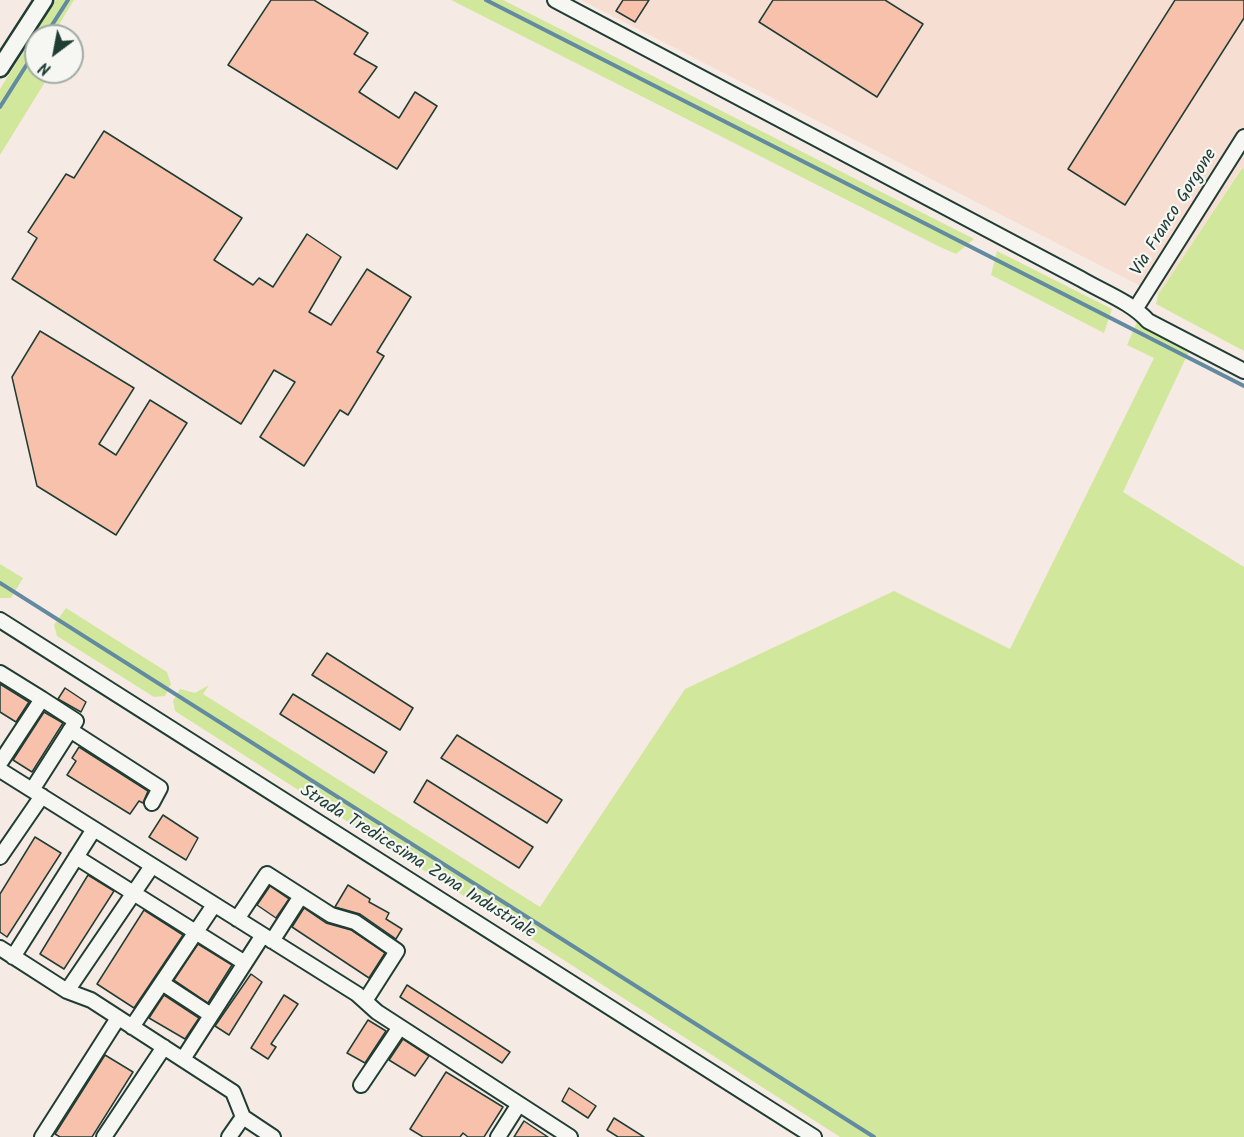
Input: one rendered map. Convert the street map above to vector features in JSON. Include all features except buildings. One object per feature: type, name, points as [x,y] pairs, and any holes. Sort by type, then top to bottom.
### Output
[{"type":"main road","points":[[0,68],[44,0]]},
{"type":"street","points":[[555,0],[842,151],[1111,297],[1136,308],[1148,321],[1244,370]]},
{"type":"street","name":"Via Franco Gorgone","points":[[1136,308],[1244,137]]},
{"type":"street","name":"Strada Tredicesima Zona Industriale","points":[[0,620],[814,1137]]},
{"type":"street","points":[[0,673],[76,721],[0,857]]},
{"type":"street","points":[[0,763],[42,699]]},
{"type":"street","points":[[70,730],[160,788],[152,803]]},
{"type":"street","points":[[0,770],[268,938],[570,1137]]},
{"type":"street","points":[[0,776],[16,780]]},
{"type":"street","points":[[13,957],[94,829]]},
{"type":"street","points":[[76,857],[245,963]]},
{"type":"street","points":[[67,991],[152,866]]},
{"type":"street","points":[[237,919],[267,874],[331,915],[355,922],[397,951],[365,1001]]},
{"type":"street","points":[[183,1059],[245,963],[301,896]]},
{"type":"street","points":[[132,1027],[214,905]]},
{"type":"street","points":[[0,948],[67,991],[91,1000],[233,1092],[243,1117],[273,1137]]},
{"type":"street","points":[[162,984],[211,1015]]},
{"type":"street","points":[[42,1137],[118,1018]]},
{"type":"street","points":[[361,1085],[400,1027]]},
{"type":"street","points":[[104,1137],[164,1047]]},
{"type":"street","points":[[498,1137],[519,1104]]},
{"type":"street","points":[[229,1137],[243,1117]]},
{"type":"shaded area","points":[[581,0],[1244,0],[1244,169],[1241,168],[1158,295]]},
{"type":"green space","points":[[56,0],[74,0],[59,24],[41,24]]},
{"type":"green space","points":[[451,0],[503,0],[974,239],[956,254],[940,247]]},
{"type":"green space","points":[[24,51],[24,84],[44,84],[0,155],[0,89]]},
{"type":"green space","points":[[1242,168],[1244,169],[1244,351],[1156,304],[1158,295]]},
{"type":"green space","points":[[997,251],[1112,309],[1104,333],[991,275]]},
{"type":"green space","points":[[1137,322],[1190,349],[1123,492],[1244,567],[1244,1137],[840,1137],[175,711],[173,701],[180,689],[195,693],[209,685],[203,694],[540,907],[685,689],[894,591],[1010,649],[1154,358],[1127,345]]},
{"type":"green space","points":[[0,564],[23,578],[11,598],[0,598]]},
{"type":"green space","points":[[66,608],[167,672],[171,684],[165,696],[154,697],[57,636],[54,625]]},
{"type":"waterway","points":[[53,24],[68,0]]},
{"type":"waterway","points":[[486,0],[1244,386]]},
{"type":"waterway","points":[[0,107],[24,69]]},
{"type":"waterway","points":[[0,583],[874,1137]]}]
